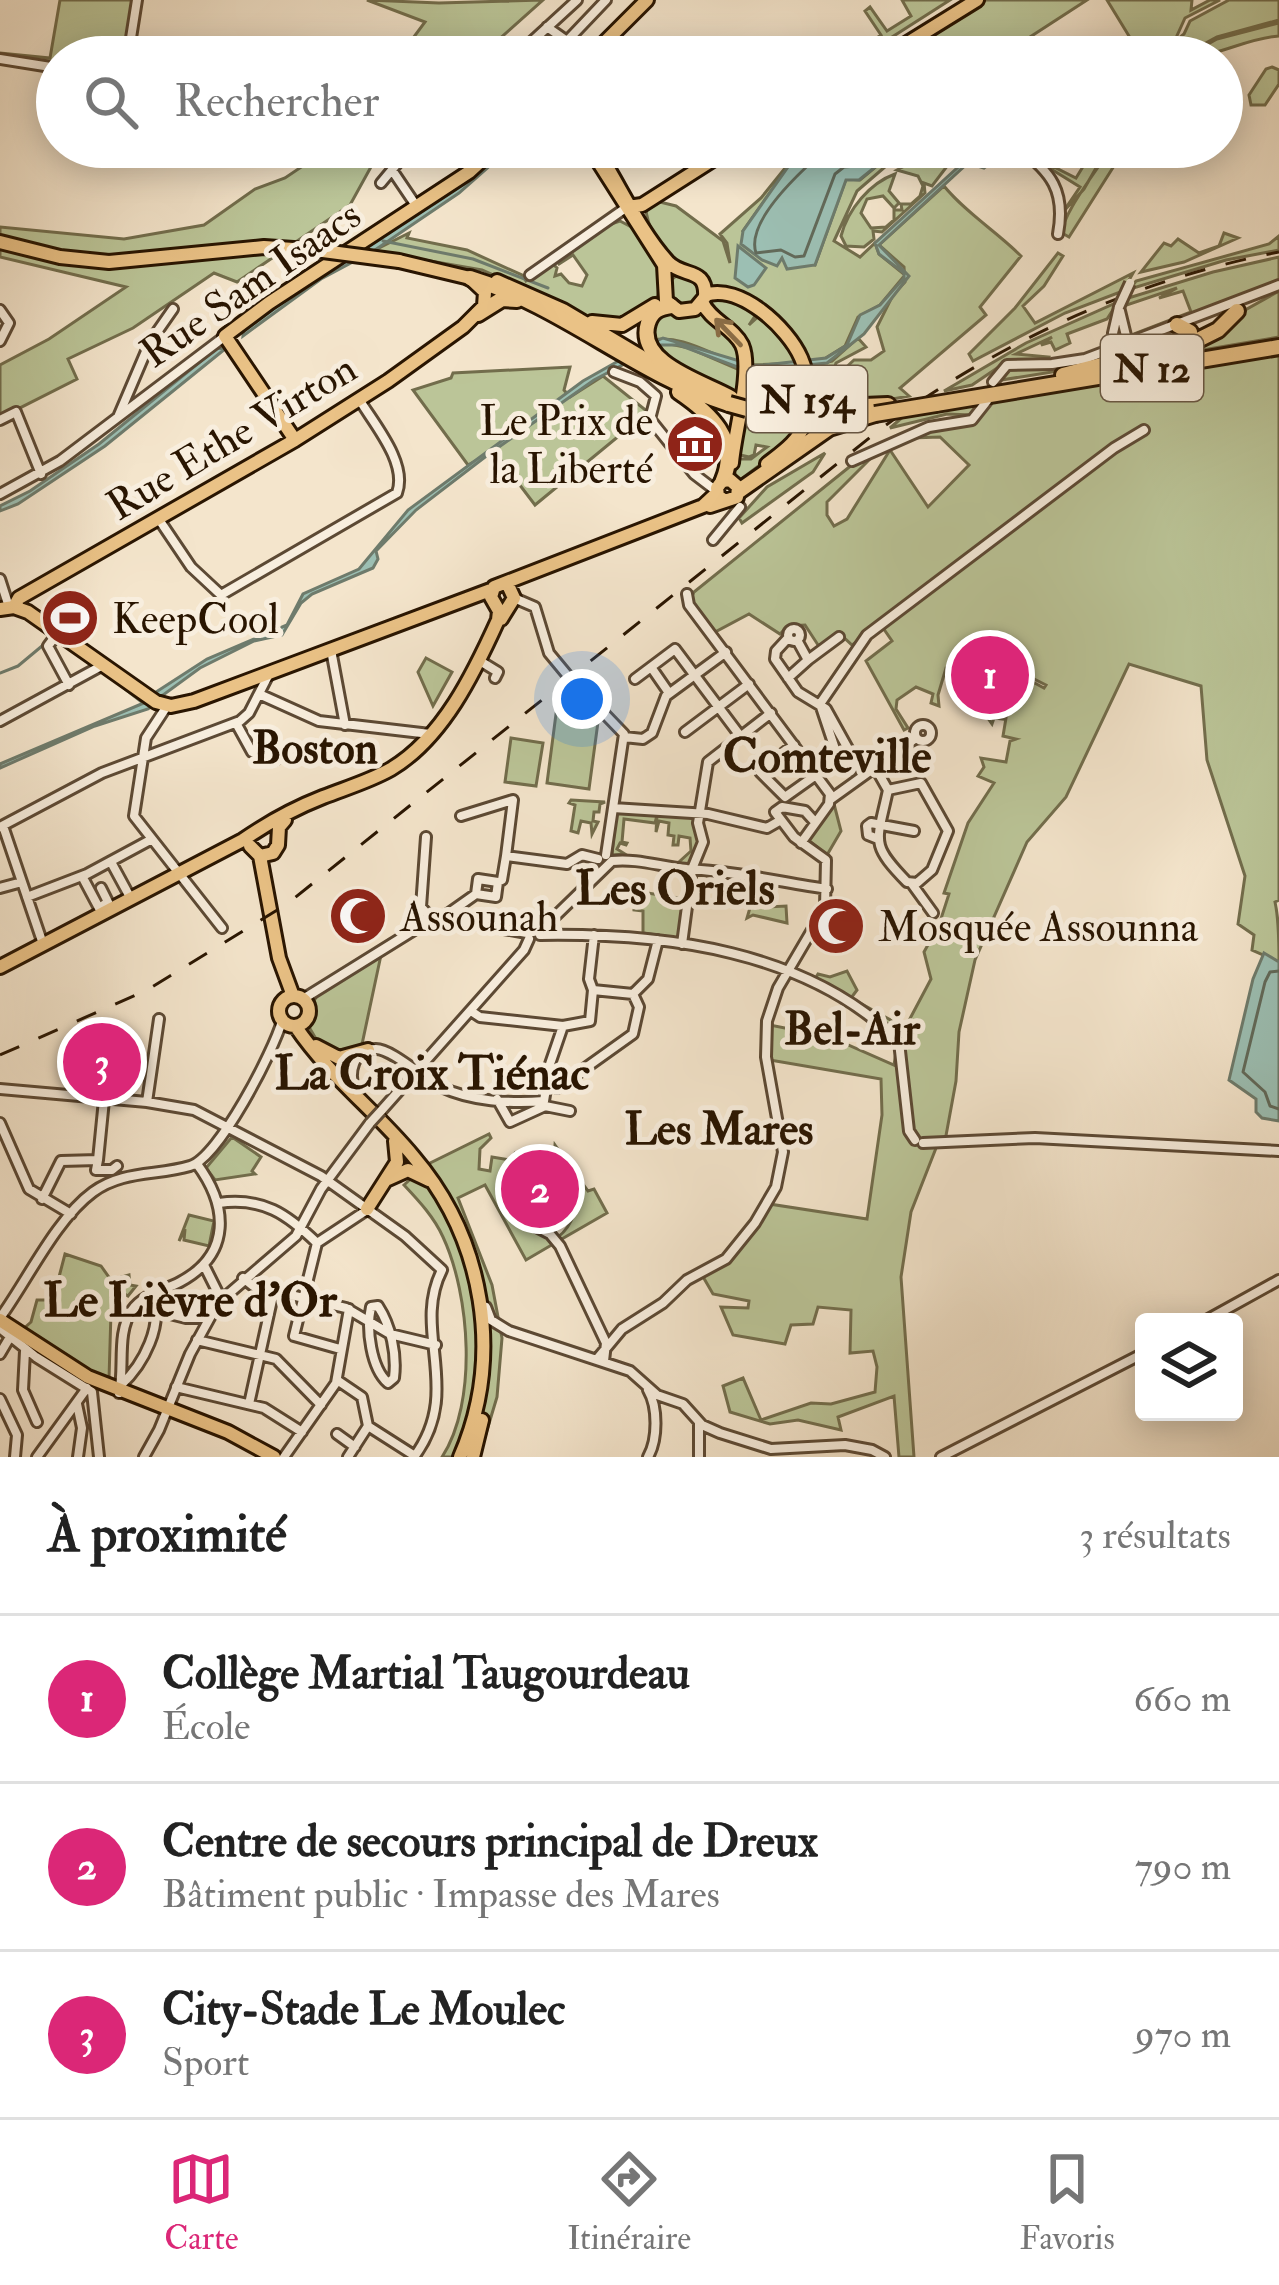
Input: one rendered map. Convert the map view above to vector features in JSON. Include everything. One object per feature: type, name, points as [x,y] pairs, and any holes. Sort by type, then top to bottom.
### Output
[{"type":"highway","name":"N 12","points":[[470,278],[538,301],[681,386],[748,406],[797,411],[881,409],[1279,344]]},
{"type":"highway","points":[[667,294],[653,314],[649,343],[676,369],[730,401]]},
{"type":"highway","points":[[478,314],[504,299],[538,301]]},
{"type":"highway","points":[[1040,380],[1186,344],[1213,333],[1228,310]]},
{"type":"highway","points":[[1178,325],[1190,332],[1186,344]]},
{"type":"highway","name":"N 12","points":[[942,400],[1040,380],[1279,344]]},
{"type":"highway","points":[[637,362],[718,424],[728,451],[729,492]]},
{"type":"highway","points":[[729,492],[829,428],[881,409]]},
{"type":"main road","points":[[611,36],[647,0]]},
{"type":"main road","points":[[920,36],[977,0]]},
{"type":"main road","name":"Rue Sam Isaacs","points":[[228,334],[473,168]]},
{"type":"main road","points":[[608,168],[637,205],[670,264],[702,279],[704,299],[686,312],[667,294],[663,263],[637,205]]},
{"type":"main road","points":[[637,205],[698,168]]},
{"type":"main road","name":"N 12","points":[[0,242],[109,262],[264,247],[326,250],[459,268],[538,301],[730,401]]},
{"type":"main road","name":"N 12","points":[[401,260],[470,278]]},
{"type":"main road","points":[[538,301],[614,326],[633,320],[667,294],[685,270]]},
{"type":"main road","points":[[470,278],[486,295],[478,314]]},
{"type":"main road","name":"N 154","points":[[503,596],[535,569],[729,492],[801,431],[807,404],[805,368],[793,344],[764,314],[725,294],[704,299],[706,311],[739,340],[745,368],[729,492]]},
{"type":"main road","name":"Rue Ethe Virton","points":[[8,608],[359,399],[478,314]]},
{"type":"main road","points":[[228,334],[293,437]]},
{"type":"main road","points":[[8,608],[58,633],[157,701],[188,703],[476,593],[503,596]]},
{"type":"main road","points":[[273,831],[284,820],[388,774],[417,754],[446,721],[480,662],[503,596]]},
{"type":"main road","points":[[301,998],[279,958],[257,828],[273,831],[315,800],[388,771],[427,740],[493,631],[503,596]]},
{"type":"main road","points":[[0,967],[178,872],[257,848],[277,848],[273,831]]},
{"type":"main road","points":[[290,1026],[301,998]]},
{"type":"main road","points":[[301,998],[279,1006],[290,1026],[438,1190],[470,1257],[488,1332],[478,1404],[459,1457]]},
{"type":"main road","points":[[290,1026],[339,1058],[368,1051]]},
{"type":"main road","points":[[316,1046],[334,1073],[422,1161],[451,1204],[475,1258],[488,1332],[472,1457]]},
{"type":"main road","points":[[368,1209],[398,1159],[392,1134]]},
{"type":"main road","points":[[387,1180],[411,1170],[438,1190]]},
{"type":"main road","points":[[4,1325],[62,1363],[270,1457]]},
{"type":"main road","points":[[459,1457],[477,1420],[486,1373]]},
{"type":"street","points":[[131,36],[137,0]]},
{"type":"street","points":[[539,36],[577,0]]},
{"type":"street","points":[[571,36],[606,0]]},
{"type":"street","points":[[548,27],[560,36]]},
{"type":"street","points":[[0,59],[36,65]]},
{"type":"street","points":[[1044,168],[1055,182],[1062,208],[1058,234]]},
{"type":"street","points":[[381,183],[392,170],[417,207]]},
{"type":"street","points":[[530,275],[637,205]]},
{"type":"street","points":[[1115,348],[1119,307],[1131,281]]},
{"type":"street","points":[[1228,310],[1279,286]]},
{"type":"street","points":[[993,382],[1007,365],[1069,362],[1228,310],[1279,286]]},
{"type":"street","points":[[1228,310],[1249,298]]},
{"type":"street","points":[[118,419],[150,342],[173,309]]},
{"type":"street","points":[[0,310],[9,323],[0,341]]},
{"type":"street","points":[[1118,332],[1128,344]]},
{"type":"street","name":"Rue Sam Isaacs","points":[[0,494],[41,473],[118,419],[228,334]]},
{"type":"street","points":[[614,372],[640,382],[656,396],[650,419],[703,482],[729,492],[713,540]]},
{"type":"street","points":[[158,517],[191,567],[221,595],[397,493],[401,482],[395,460],[359,399]]},
{"type":"street","points":[[852,461],[929,427],[972,420],[987,401]]},
{"type":"street","points":[[0,419],[16,412],[41,473]]},
{"type":"street","points":[[820,704],[867,635],[1096,461],[1144,430]]},
{"type":"street","points":[[0,579],[8,608]]},
{"type":"street","points":[[687,594],[689,605],[831,799]]},
{"type":"street","points":[[144,1457],[197,1340],[221,1300],[288,1245],[370,1123],[604,861],[625,737],[622,729],[549,653],[536,607],[503,596]]},
{"type":"street","points":[[58,633],[48,646],[69,685]]},
{"type":"street","points":[[788,678],[838,637]]},
{"type":"street","points":[[808,660],[793,639],[774,656],[800,693],[820,704],[851,754],[851,769]]},
{"type":"street","points":[[331,649],[345,725]]},
{"type":"street","points":[[635,679],[675,649],[741,737]]},
{"type":"street","points":[[625,737],[643,739],[652,733],[670,693],[726,652]]},
{"type":"street","points":[[480,662],[497,672],[495,678]]},
{"type":"street","points":[[0,721],[103,665]]},
{"type":"street","points":[[651,667],[670,693]]},
{"type":"street","points":[[44,944],[1,827],[102,773],[236,723],[249,713],[269,672]]},
{"type":"street","points":[[244,682],[296,713],[345,725],[408,732],[427,740]]},
{"type":"street","points":[[686,732],[749,684]]},
{"type":"street","points":[[157,701],[134,814],[222,928]]},
{"type":"street","points":[[820,704],[837,755],[835,763]]},
{"type":"street","points":[[682,944],[692,869],[703,842],[699,813],[708,762],[771,713]]},
{"type":"street","points":[[236,723],[254,753],[277,760],[287,751]]},
{"type":"street","points":[[801,843],[831,799],[916,737]]},
{"type":"street","points":[[794,745],[760,772],[766,781],[785,797],[816,775]]},
{"type":"street","points":[[875,767],[888,790],[878,839],[880,855],[914,883],[933,913]]},
{"type":"street","points":[[888,790],[921,783],[948,831],[932,870],[914,883]]},
{"type":"street","points":[[301,998],[476,894],[496,897],[513,800],[461,816]]},
{"type":"street","points":[[601,1360],[606,1345],[687,1280],[726,1259],[755,1223],[778,1182],[784,1151],[765,1039],[772,1002],[826,906],[827,889],[825,859],[801,843],[775,812],[782,807],[805,811],[815,822]]},
{"type":"street","points":[[613,808],[699,813],[767,827],[782,820]]},
{"type":"street","points":[[881,824],[914,831]]},
{"type":"street","points":[[426,837],[421,907],[437,919],[682,944],[788,971],[850,1002],[898,1042],[910,1133],[919,1142],[1035,1138],[1279,1151]]},
{"type":"street","points":[[27,897],[82,876],[152,839]]},
{"type":"street","points":[[506,856],[567,864],[582,855],[604,861],[716,868],[736,876],[827,889]]},
{"type":"street","points":[[111,862],[130,897]]},
{"type":"street","points":[[82,876],[99,908],[108,902],[100,888]]},
{"type":"street","points":[[476,894],[478,879],[498,882]]},
{"type":"street","points":[[0,888],[22,882]]},
{"type":"street","points":[[474,1007],[480,1017],[563,1026],[590,1021],[594,935]]},
{"type":"street","points":[[633,994],[648,979],[658,940]]},
{"type":"street","points":[[593,990],[633,994]]},
{"type":"street","points":[[557,1088],[558,1078],[570,1079],[629,1040],[639,1007],[633,994]]},
{"type":"street","points":[[147,1102],[160,1019]]},
{"type":"street","points":[[43,1199],[61,1161],[124,1170],[197,1164],[230,1126],[290,1026]]},
{"type":"street","points":[[362,1100],[350,1075],[355,1061],[368,1051],[391,1053],[415,1073],[456,1094],[544,1101],[563,1026]]},
{"type":"street","points":[[0,1089],[194,1110],[330,1177],[405,1235],[442,1270],[432,1303],[436,1405],[428,1438],[415,1456],[368,1426]]},
{"type":"street","points":[[99,1188],[104,1100]]},
{"type":"street","points":[[497,1100],[510,1122],[545,1106],[570,1112]]},
{"type":"street","points":[[0,1123],[28,1188],[71,1214]]},
{"type":"street","points":[[120,1390],[127,1319],[140,1302],[184,1280],[203,1264],[218,1239],[219,1203],[197,1164]]},
{"type":"street","points":[[0,1354],[4,1325],[71,1214],[124,1170]]},
{"type":"street","points":[[219,1203],[264,1204],[301,1226],[316,1243]]},
{"type":"street","points":[[340,1349],[294,1337],[316,1243],[368,1209]]},
{"type":"street","points":[[524,1214],[524,1220],[550,1234],[560,1246],[606,1345]]},
{"type":"street","points":[[203,1264],[221,1300]]},
{"type":"street","points":[[243,1279],[251,1286],[349,1309],[390,1334],[436,1345]]},
{"type":"street","points":[[1219,1313],[1279,1280]]},
{"type":"street","points":[[249,1404],[274,1291]]},
{"type":"street","points":[[120,1390],[153,1333],[158,1311],[152,1294]]},
{"type":"street","points":[[378,1306],[390,1334],[395,1367],[388,1383],[376,1364],[368,1320],[371,1307],[378,1306]]},
{"type":"street","points":[[486,1307],[496,1324],[625,1370],[656,1397],[685,1405],[709,1429],[771,1449],[845,1444],[885,1457]]},
{"type":"street","points":[[284,1457],[337,1380],[349,1309]]},
{"type":"street","points":[[158,1311],[209,1318]]},
{"type":"street","points":[[4,1325],[25,1350],[87,1388],[95,1400],[99,1457]]},
{"type":"street","points":[[488,1332],[543,1341]]},
{"type":"street","points":[[197,1340],[279,1361],[321,1405]]},
{"type":"street","points":[[25,1350],[23,1390],[37,1422]]},
{"type":"street","points":[[941,1457],[1135,1358]]},
{"type":"street","points":[[337,1380],[362,1397],[368,1426],[348,1457]]},
{"type":"street","points":[[176,1387],[272,1412],[302,1432]]},
{"type":"street","points":[[37,1457],[87,1388]]},
{"type":"street","points":[[648,1457],[654,1442],[656,1397]]},
{"type":"street","points":[[0,1399],[17,1435],[15,1457]]},
{"type":"street","points":[[76,1402],[82,1428],[78,1457]]},
{"type":"street","points":[[698,1421],[699,1457]]},
{"type":"street","points":[[337,1434],[355,1447]]},
{"type":"street","points":[[756,1457],[771,1449]]},
{"type":"green space","points":[[60,0],[135,0],[129,36],[54,36]]},
{"type":"green space","points":[[367,0],[543,0],[503,36],[415,36],[425,22]]},
{"type":"green space","points":[[902,0],[950,0],[894,36],[880,36],[865,11],[870,7],[887,31],[911,16]]},
{"type":"green space","points":[[979,0],[1087,0],[1032,36],[927,34]]},
{"type":"green space","points":[[1107,0],[1192,0],[1191,10],[1220,0],[1185,18],[1177,36],[1129,36]]},
{"type":"green space","points":[[1229,0],[1279,0],[1279,20],[1221,36],[1182,36],[1190,21]]},
{"type":"green space","points":[[1279,23],[1279,36],[1243,44],[1243,36],[1229,36]]},
{"type":"green space","points":[[0,56],[36,57],[36,62]]},
{"type":"green space","points":[[1272,67],[1279,70],[1279,84],[1265,105],[1251,105],[1249,95]]},
{"type":"green space","points":[[300,168],[370,168],[350,205],[237,282],[214,273],[133,328],[68,359],[77,379],[0,418],[0,365],[49,339],[126,287],[0,257],[0,227],[124,239],[204,225],[255,189]]},
{"type":"green space","points":[[787,168],[743,231],[783,259],[815,265],[846,179],[860,180],[874,168],[884,168],[857,191],[834,241],[860,257],[875,243],[879,254],[905,275],[880,305],[858,317],[845,346],[824,359],[805,363],[763,312],[709,292],[698,271],[667,255],[646,212],[646,205],[656,201],[676,206],[723,241],[730,263],[727,243],[720,234]]},
{"type":"green space","points":[[946,168],[932,186],[924,183],[925,193],[882,232],[873,231],[874,239],[864,247],[846,246],[841,236],[849,216],[877,184],[895,174],[889,191],[899,203],[894,208],[883,196],[867,199],[861,213],[871,228],[886,227],[894,220],[894,210],[902,210],[901,204],[911,204],[920,196],[923,186],[918,176],[897,170]]},
{"type":"green space","points":[[1082,168],[1096,168],[1063,212],[1080,187],[1051,169],[1076,178]]},
{"type":"green space","points":[[1098,168],[1113,168],[1069,237],[1062,233],[1068,214]]},
{"type":"green space","points":[[944,186],[1021,256],[980,307],[986,315],[900,388],[909,396],[816,404],[806,367],[832,361],[858,338],[866,347],[836,363],[839,374],[854,360],[871,360],[884,351],[877,327],[905,282],[904,267],[879,245]]},
{"type":"green space","points":[[620,221],[637,230],[661,266],[658,296],[627,319],[597,321],[482,270],[373,251],[409,233],[407,238],[467,250],[526,281],[553,264],[555,276],[561,274],[569,283],[582,286],[587,275],[573,255],[559,264],[556,260]]},
{"type":"green space","points":[[1224,233],[1238,238],[1184,262],[1141,272],[1164,243],[1171,246],[1178,239],[1199,253],[1219,246]]},
{"type":"green space","points":[[1279,236],[1279,250],[1226,260],[1130,289],[1136,281],[1269,244]]},
{"type":"green space","points":[[1058,253],[1063,256],[1044,286],[1023,306],[1035,323],[1133,273],[1123,291],[1065,313],[973,361],[969,354],[1015,308]]},
{"type":"green space","points":[[1279,257],[1279,282],[1129,336],[1191,312],[1183,291],[1159,298],[1177,288],[1121,307],[1125,299]]},
{"type":"green space","points":[[684,274],[696,278],[700,290],[696,302],[684,306],[672,302],[668,290],[672,278]]},
{"type":"green space","points":[[1279,291],[1279,337],[1161,357]]},
{"type":"green space","points":[[716,294],[757,313],[749,325],[760,315],[800,363],[749,365],[748,352],[706,303]]},
{"type":"green space","points":[[1118,302],[1107,319],[1067,334],[1070,343],[1055,350],[1051,342],[1041,345],[1052,337],[1016,354],[1049,357],[1048,361],[1009,360],[972,385],[944,391],[1026,343]]},
{"type":"green space","points":[[702,307],[735,337],[741,364],[687,343],[652,340],[656,314]]},
{"type":"green space","points":[[1178,329],[1187,339],[1096,365],[995,381],[1011,366],[1086,363]]},
{"type":"green space","points":[[665,343],[740,370],[738,394],[674,366],[655,345]]},
{"type":"green space","points":[[1279,353],[1279,900],[1275,902],[1279,962],[1252,950],[1254,935],[1238,924],[1245,876],[1207,760],[1201,686],[1129,664],[1066,797],[1027,842],[975,960],[959,1032],[945,1141],[938,1143],[911,1212],[901,1277],[914,1457],[899,1457],[894,1396],[838,1417],[841,1430],[798,1420],[770,1424],[730,1412],[723,1386],[743,1378],[761,1420],[811,1403],[831,1404],[875,1392],[873,1351],[850,1353],[851,1310],[818,1307],[813,1324],[791,1325],[785,1344],[733,1335],[721,1307],[748,1308],[749,1301],[713,1294],[702,1275],[733,1257],[769,1204],[867,1219],[882,1115],[881,1079],[764,1059],[765,1024],[830,1037],[894,1065],[898,1039],[815,979],[818,974],[830,977],[847,971],[857,990],[851,998],[905,1028],[931,979],[924,952],[939,925],[949,894],[944,893],[968,823],[994,783],[978,776],[984,767],[981,758],[1006,762],[1010,741],[1016,739],[1003,736],[1012,682],[1020,675],[1046,685],[1020,672],[1009,680],[1003,719],[994,718],[992,724],[985,714],[987,705],[1000,697],[1003,677],[946,668],[939,706],[931,703],[933,694],[916,687],[897,700],[896,709],[908,728],[904,730],[866,661],[892,641],[881,625],[852,645],[840,634],[820,648],[805,625],[788,626],[780,634],[749,614],[715,632],[690,600],[694,592],[853,464],[868,461],[827,502],[827,515],[834,526],[847,519],[890,450],[928,507],[969,465],[940,437],[911,438],[966,423],[989,401]]},
{"type":"green space","points":[[570,367],[564,390],[570,397],[603,376],[648,412],[535,505],[494,451],[468,465],[413,390],[451,378],[453,373]]},
{"type":"green space","points":[[801,368],[804,403],[743,395],[746,388],[788,385],[780,383],[779,376],[748,384],[748,371]]},
{"type":"green space","points":[[983,401],[973,415],[947,414],[890,428],[905,415]]},
{"type":"green space","points":[[741,412],[804,419],[784,447],[740,480],[735,478],[735,459],[751,459],[767,447],[756,445],[749,457],[736,454]]},
{"type":"green space","points":[[825,453],[813,472],[742,523],[739,518],[767,487]]},
{"type":"green space","points":[[426,658],[452,672],[433,706],[418,672]]},
{"type":"green space","points":[[556,714],[598,722],[589,789],[547,783]]},
{"type":"green space","points":[[511,738],[543,743],[536,786],[505,782]]},
{"type":"green space","points":[[571,800],[605,802],[594,812],[593,821],[598,822],[592,834],[591,823],[581,821],[578,833],[571,831],[575,805]]},
{"type":"green space","points":[[834,804],[841,831],[827,855],[807,839]]},
{"type":"green space","points":[[616,812],[695,817],[699,843],[689,866],[679,862],[691,851],[690,838],[679,836],[678,845],[673,845],[669,823],[659,821],[656,832],[657,815],[655,823],[624,819],[622,842],[627,843],[620,843],[617,849],[625,854],[612,855]]},
{"type":"green space","points":[[735,879],[771,883],[768,907],[786,906],[787,923],[753,915],[747,918],[752,901],[724,896]]},
{"type":"green space","points":[[635,891],[685,899],[678,938],[643,933],[643,911],[634,910]]},
{"type":"green space","points":[[381,955],[361,1049],[345,1056],[319,1044],[309,1027],[318,994]]},
{"type":"green space","points":[[489,1134],[491,1138],[480,1149],[479,1169],[490,1171],[492,1157],[510,1160],[513,1156],[506,1211],[555,1243],[526,1260],[485,1185],[458,1198],[492,1285],[502,1338],[497,1397],[479,1457],[442,1457],[461,1408],[464,1318],[443,1237],[404,1185],[418,1172],[396,1168],[398,1144],[426,1165]]},
{"type":"green space","points":[[232,1137],[261,1157],[252,1171],[255,1174],[215,1180],[206,1168]]},
{"type":"green space","points":[[555,1145],[588,1191],[594,1189],[607,1213],[560,1240],[574,1214],[579,1185],[570,1184],[569,1195],[555,1194],[553,1207],[549,1205],[551,1180],[559,1177],[561,1161],[554,1160]]},
{"type":"green space","points":[[538,1187],[547,1187],[545,1217],[537,1223],[527,1215],[528,1194],[537,1194]]},
{"type":"green space","points":[[189,1215],[214,1221],[209,1246],[184,1240],[185,1229],[179,1241]]},
{"type":"green space","points":[[65,1254],[101,1266],[111,1280],[129,1275],[130,1285],[136,1286],[128,1296],[123,1293],[111,1312],[109,1379],[21,1331],[31,1322],[37,1300],[53,1300]]},
{"type":"water","points":[[475,168],[487,168],[372,252],[362,251]]},
{"type":"water","points":[[787,168],[874,168],[859,180],[846,180],[815,265],[787,269],[782,258],[777,266],[762,260],[741,244],[743,231]]},
{"type":"water","points":[[963,168],[879,245],[909,276],[864,334],[827,363],[748,371],[679,345],[655,345],[644,353],[637,350],[663,338],[756,366],[826,358],[847,345],[860,315],[880,305],[904,278],[904,273],[879,254],[875,243]]},
{"type":"water","points":[[738,246],[766,268],[748,287],[735,278]]},
{"type":"water","points":[[360,258],[321,279],[243,336],[244,327],[319,273]]},
{"type":"water","points":[[217,348],[225,349],[105,446],[0,511],[0,506],[99,444]]},
{"type":"water","points":[[620,360],[628,362],[594,380],[416,510],[376,551],[373,568],[312,594],[282,635],[254,641],[200,668],[159,698],[153,694],[207,659],[287,625],[303,594],[359,569],[408,510],[583,381]]},
{"type":"water","points":[[146,702],[152,706],[0,768],[0,764]]},
{"type":"water","points":[[1264,953],[1279,962],[1279,1121],[1262,1118],[1256,1112],[1256,1099],[1229,1080],[1253,979]]},
{"type":"waterway","points":[[383,241],[473,259],[548,288]]},
{"type":"waterway","points":[[57,640],[84,659]]},
{"type":"waterway","points":[[0,673],[18,666],[48,641]]},
{"type":"waterway","points":[[102,671],[143,703]]},
{"type":"railway","points":[[0,1055],[147,990],[287,904],[924,399],[1068,319],[1171,280],[1279,252]]},
{"type":"place","name":"Le Prix de la Liberté","points":[[695,444]]},
{"type":"place","name":"KeepCool","points":[[70,618]]},
{"type":"place","name":"Collège Martial Taugourdeau","points":[[990,675]]},
{"type":"place","name":"Assounah","points":[[358,916]]},
{"type":"place","name":"Mosquée Assounna","points":[[836,926]]},
{"type":"place","name":"City-Stade Le Moulec","points":[[102,1062]]},
{"type":"place","name":"Centre de secours principal de Dreux","points":[[540,1189]]},
{"type":"district","name":"Boston","points":[[315,747]]},
{"type":"district","name":"Comteville","points":[[827,755]]},
{"type":"district","name":"Les Oriels","points":[[675,887]]},
{"type":"district","name":"Bel-Air","points":[[852,1028]]},
{"type":"district","name":"La Croix Tiénac","points":[[432,1072]]},
{"type":"district","name":"Les Mares","points":[[719,1128]]},
{"type":"district","name":"Le Lièvre d'Or","points":[[190,1299]]}]
